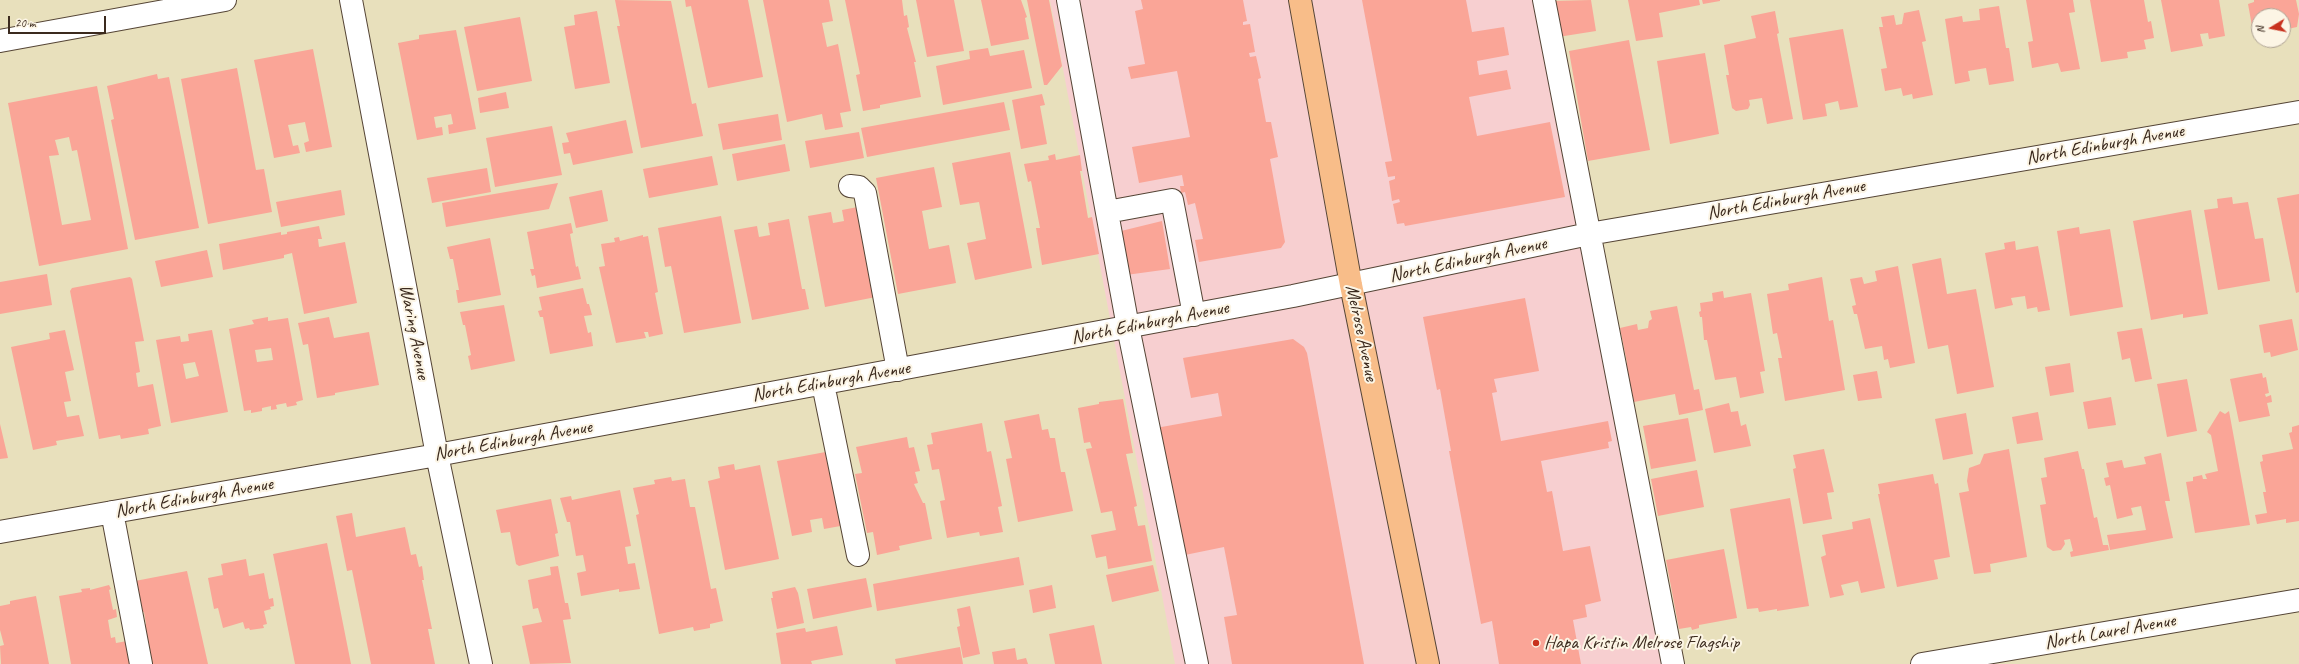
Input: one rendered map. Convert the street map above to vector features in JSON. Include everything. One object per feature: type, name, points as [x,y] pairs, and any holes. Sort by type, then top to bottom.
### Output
[{"type":"main road","name":"Melrose Avenue","points":[[1300,0],[1351,285],[1428,664]]},
{"type":"street","points":[[0,41],[225,0]]},
{"type":"street","name":"Waring Avenue","points":[[351,0],[437,455],[481,664]]},
{"type":"street","points":[[1068,0],[1128,327],[1196,664]]},
{"type":"street","points":[[1544,0],[1673,664]]},
{"type":"street","name":"North Edinburgh Avenue","points":[[0,532],[437,455],[1194,315],[1351,285],[1589,234],[2299,112]]},
{"type":"street","points":[[850,186],[859,187],[865,193],[898,370]]},
{"type":"street","points":[[1107,212],[1172,200],[1194,315]]},
{"type":"street","points":[[823,384],[858,555]]},
{"type":"street","points":[[112,512],[141,664]]},
{"type":"street","name":"North Laurel Avenue","points":[[1922,664],[2299,600]]},
{"type":"shaded area","points":[[1050,0],[1546,0],[1676,664],[1175,664]]},
{"type":"building","points":[[615,0],[671,1],[692,104],[696,103],[703,136],[641,148],[617,26],[620,26]]},
{"type":"building","points":[[685,0],[748,0],[763,77],[708,88],[691,6],[686,7]]},
{"type":"building","points":[[763,0],[829,0],[833,21],[822,23],[827,47],[838,44],[851,111],[840,113],[843,127],[825,130],[822,114],[787,122]]},
{"type":"building","points":[[845,0],[902,0],[904,16],[907,15],[909,27],[907,28],[916,62],[914,62],[921,97],[880,105],[880,108],[863,111],[856,75],[860,74]]},
{"type":"building","points":[[916,0],[954,0],[964,51],[927,57]]},
{"type":"building","points":[[981,0],[1021,0],[1027,17],[1025,18],[1029,39],[991,46]]},
{"type":"building","points":[[1027,0],[1049,0],[1062,66],[1047,85],[1044,85]]},
{"type":"building","points":[[1141,0],[1243,0],[1247,21],[1243,22],[1243,25],[1250,24],[1255,52],[1249,53],[1250,57],[1256,56],[1261,78],[1258,79],[1266,122],[1271,122],[1278,157],[1270,159],[1285,242],[1281,248],[1199,262],[1195,240],[1203,239],[1195,203],[1188,205],[1185,192],[1181,193],[1180,186],[1184,186],[1182,175],[1139,183],[1132,147],[1190,137],[1177,71],[1131,79],[1128,67],[1145,64],[1135,11],[1143,9]]},
{"type":"building","points":[[1362,0],[1466,0],[1472,32],[1504,27],[1509,55],[1477,61],[1479,75],[1507,70],[1511,89],[1469,97],[1477,136],[1550,122],[1565,197],[1405,226],[1404,223],[1397,224],[1393,204],[1400,202],[1399,199],[1392,201],[1389,181],[1395,179],[1395,176],[1388,177],[1385,162],[1392,161]]},
{"type":"building","points":[[1591,0],[1596,31],[1558,37],[1552,1]]},
{"type":"building","points":[[1628,0],[1699,0],[1700,5],[1659,13],[1663,37],[1636,41]]},
{"type":"building","points":[[1702,0],[1720,0],[1720,1],[1703,4]]},
{"type":"building","points":[[2026,0],[2073,0],[2075,12],[2069,13],[2080,69],[2061,72],[2058,63],[2032,68],[2028,42],[2033,41]]},
{"type":"building","points":[[2090,0],[2144,0],[2148,22],[2151,21],[2154,38],[2144,40],[2146,49],[2127,52],[2128,58],[2101,62]]},
{"type":"building","points":[[2161,0],[2219,0],[2225,36],[2209,39],[2208,33],[2200,34],[2203,46],[2171,52]]},
{"type":"building","points":[[2254,0],[2296,0],[2299,14],[2297,27],[2291,28],[2291,8],[2251,8],[2251,20],[2248,4],[2254,2]]},
{"type":"building","points":[[1999,6],[2006,48],[2009,48],[2014,81],[1989,85],[1986,68],[1968,71],[1970,81],[1955,84],[1945,19],[1962,16],[1963,22],[1980,20],[1979,9]]},
{"type":"building","points":[[1919,10],[1926,41],[1922,42],[1933,95],[1913,99],[1912,94],[1903,96],[1901,88],[1885,91],[1881,69],[1887,68],[1879,27],[1883,27],[1881,17],[1894,15],[1896,25],[1902,24],[1904,13]]},
{"type":"building","points":[[597,11],[610,83],[575,89],[564,27],[575,25],[574,15]]},
{"type":"building","points":[[1775,11],[1779,33],[1777,34],[1793,119],[1767,124],[1762,98],[1749,100],[1750,105],[1748,109],[1736,111],[1732,108],[1726,75],[1729,75],[1724,45],[1756,38],[1751,16]]},
{"type":"building","points":[[520,17],[532,81],[477,91],[464,27]]},
{"type":"building","points":[[1843,29],[1858,107],[1840,110],[1838,101],[1825,104],[1827,116],[1803,120],[1789,38]]},
{"type":"building","points":[[456,30],[476,129],[449,134],[448,125],[453,124],[451,114],[434,117],[436,128],[442,127],[443,135],[417,140],[398,43],[419,39],[419,35]]},
{"type":"building","points":[[1629,40],[1650,150],[1588,161],[1569,51]]},
{"type":"building","points":[[988,48],[990,56],[1024,50],[1032,88],[943,105],[936,66],[970,59],[969,51]]},
{"type":"building","points":[[313,49],[332,147],[306,152],[304,143],[309,141],[305,122],[288,125],[293,146],[298,145],[300,153],[274,158],[254,60]]},
{"type":"building","points":[[1705,53],[1719,134],[1670,144],[1657,61]]},
{"type":"building","points":[[237,68],[256,170],[264,169],[272,212],[208,224],[181,79]]},
{"type":"building","points":[[157,74],[158,79],[169,77],[199,228],[135,240],[111,120],[114,119],[107,86]]},
{"type":"building","points":[[97,86],[128,249],[39,266],[8,103]],"holes":[[[69,137],[72,151],[77,150],[91,220],[62,225],[49,156],[59,155],[55,140]]]},
{"type":"building","points":[[506,92],[509,108],[480,113],[478,98]]},
{"type":"building","points":[[1042,94],[1045,105],[1040,106],[1047,144],[1021,149],[1012,100]]},
{"type":"building","points":[[1004,102],[1010,130],[867,157],[861,128]]},
{"type":"building","points":[[778,114],[782,140],[723,150],[718,124]]},
{"type":"building","points":[[626,120],[633,153],[573,165],[570,153],[564,154],[562,143],[569,142],[566,133]]},
{"type":"building","points":[[552,126],[562,175],[495,187],[486,138]]},
{"type":"building","points":[[859,132],[864,158],[810,168],[805,141]]},
{"type":"building","points":[[785,144],[790,171],[737,181],[732,154]]},
{"type":"building","points":[[1010,152],[1032,268],[975,280],[967,243],[986,239],[979,202],[960,205],[952,163]]},
{"type":"building","points":[[1055,154],[1056,160],[1080,155],[1082,171],[1080,171],[1088,218],[1092,217],[1099,254],[1042,265],[1036,228],[1040,228],[1031,181],[1028,182],[1024,164],[1049,160],[1048,156]]},
{"type":"building","points":[[712,156],[718,185],[649,198],[643,169]]},
{"type":"building","points":[[934,167],[942,207],[922,211],[929,249],[949,245],[956,283],[898,294],[876,178]]},
{"type":"building","points":[[487,168],[491,192],[432,203],[427,178]]},
{"type":"building","points":[[558,183],[549,209],[446,227],[442,203]]},
{"type":"building","points":[[341,190],[345,215],[281,227],[276,202]]},
{"type":"building","points":[[602,190],[608,221],[576,228],[569,197]]},
{"type":"building","points":[[2299,194],[2299,292],[2296,293],[2277,198]]},
{"type":"building","points":[[2232,197],[2233,204],[2248,202],[2255,239],[2263,238],[2270,281],[2218,290],[2204,210],[2218,208],[2217,199]]},
{"type":"building","points":[[863,206],[881,296],[825,307],[808,216],[831,212],[833,223],[844,221],[842,210]]},
{"type":"building","points":[[2191,210],[2208,314],[2183,318],[2183,314],[2151,320],[2133,221]]},
{"type":"building","points":[[721,216],[741,323],[684,333],[671,266],[665,267],[658,228]]},
{"type":"building","points":[[789,219],[802,289],[805,289],[809,309],[752,320],[734,230],[757,226],[759,237],[770,235],[768,223]]},
{"type":"building","points":[[1162,221],[1170,269],[1126,275],[1117,232]]},
{"type":"building","points":[[571,223],[573,233],[570,234],[576,267],[578,266],[581,279],[537,288],[535,275],[532,276],[530,269],[534,269],[527,232]]},
{"type":"building","points":[[319,226],[322,239],[318,239],[319,247],[345,242],[357,303],[304,314],[292,253],[284,255],[284,258],[223,270],[219,244],[281,232],[281,235],[287,234],[287,232]]},
{"type":"building","points":[[2079,227],[2080,234],[2110,229],[2123,307],[2070,316],[2057,231]]},
{"type":"building","points":[[643,235],[643,237],[648,236],[658,292],[655,293],[663,334],[649,337],[648,332],[644,332],[646,338],[616,343],[599,267],[605,266],[601,244],[615,242],[614,238],[619,237],[620,241]]},
{"type":"building","points":[[490,238],[501,295],[458,303],[456,290],[459,290],[453,259],[450,259],[447,247]]},
{"type":"building","points":[[2015,241],[2016,250],[2038,246],[2050,310],[2038,312],[2037,307],[2027,309],[2025,296],[2011,298],[2013,305],[1995,309],[1985,253],[2005,249],[2004,243]]},
{"type":"building","points":[[207,250],[213,277],[161,287],[155,261]]},
{"type":"building","points":[[1941,258],[1947,294],[1976,289],[1994,387],[1957,394],[1948,345],[1928,349],[1912,264]]},
{"type":"building","points":[[1898,266],[1915,363],[1890,368],[1888,359],[1884,360],[1882,346],[1865,349],[1857,314],[1854,314],[1852,306],[1856,305],[1850,279],[1862,277],[1864,284],[1877,281],[1875,271]]},
{"type":"building","points":[[47,274],[52,305],[0,314],[0,282]]},
{"type":"building","points":[[130,277],[132,279],[144,341],[135,342],[140,372],[136,373],[138,387],[153,384],[161,426],[148,429],[149,434],[121,439],[120,435],[99,439],[70,291],[72,288]]},
{"type":"building","points":[[1822,277],[1829,321],[1833,320],[1845,390],[1785,401],[1778,358],[1782,358],[1777,333],[1773,334],[1767,294],[1789,290],[1788,284]]},
{"type":"building","points":[[583,288],[587,304],[589,304],[592,315],[584,316],[588,333],[591,332],[593,346],[550,354],[543,317],[540,317],[538,311],[542,310],[539,297]]},
{"type":"building","points":[[1723,291],[1724,298],[1751,293],[1765,371],[1760,372],[1764,393],[1740,398],[1736,377],[1715,380],[1707,340],[1704,340],[1702,317],[1700,317],[1699,312],[1701,311],[1700,303],[1713,301],[1712,293]]},
{"type":"building","points":[[1525,298],[1539,371],[1494,379],[1497,392],[1492,393],[1501,441],[1608,421],[1612,441],[1608,442],[1609,448],[1541,461],[1547,492],[1552,491],[1563,551],[1590,546],[1601,601],[1585,605],[1587,617],[1573,620],[1581,664],[1499,664],[1492,621],[1481,624],[1449,451],[1451,451],[1440,389],[1437,390],[1423,317]]},
{"type":"building","points":[[504,305],[515,361],[471,370],[468,356],[471,355],[465,325],[463,325],[460,312]]},
{"type":"building","points":[[1677,306],[1694,390],[1699,389],[1703,410],[1679,415],[1675,394],[1634,402],[1628,375],[1623,375],[1621,364],[1627,363],[1620,328],[1637,324],[1638,330],[1648,328],[1649,321],[1652,319],[1650,311]]},
{"type":"building","points":[[268,317],[268,321],[288,318],[303,400],[296,402],[297,405],[287,407],[286,403],[276,405],[277,409],[271,410],[271,406],[262,408],[262,411],[251,413],[251,410],[244,411],[229,329],[254,324],[252,320]],"holes":[[[271,348],[273,360],[257,362],[255,350]]]},
{"type":"building","points":[[329,317],[334,338],[369,332],[379,385],[317,398],[308,344],[303,345],[298,323]]},
{"type":"building","points":[[2292,319],[2298,350],[2271,357],[2270,352],[2264,353],[2259,325]]},
{"type":"building","points":[[2142,328],[2152,379],[2135,382],[2130,358],[2122,360],[2117,332]]},
{"type":"building","points":[[65,330],[74,370],[65,372],[71,401],[64,402],[67,417],[79,415],[84,436],[56,441],[57,445],[33,450],[11,347],[50,339],[49,333]]},
{"type":"building","points":[[212,330],[228,412],[171,423],[156,340],[180,336],[181,342],[189,341],[188,334]],"holes":[[[195,362],[199,376],[186,379],[183,364]]]},
{"type":"building","points":[[1293,339],[1304,347],[1307,353],[1364,664],[1232,664],[1224,617],[1237,615],[1224,547],[1180,556],[1156,428],[1222,416],[1218,393],[1191,398],[1183,358]]},
{"type":"building","points":[[2070,363],[2074,392],[2050,396],[2045,367]]},
{"type":"building","points":[[1877,371],[1882,398],[1858,401],[1853,375]]},
{"type":"building","points":[[2262,373],[2263,378],[2266,377],[2269,393],[2265,394],[2266,397],[2271,395],[2272,402],[2267,403],[2270,416],[2239,422],[2230,379]]},
{"type":"building","points":[[2187,379],[2197,431],[2167,437],[2157,384]]},
{"type":"building","points":[[2111,397],[2116,425],[2088,429],[2083,402]]},
{"type":"building","points":[[1123,399],[1133,453],[1126,454],[1137,506],[1134,507],[1138,526],[1145,525],[1152,561],[1108,569],[1106,556],[1096,558],[1091,535],[1116,530],[1112,511],[1101,513],[1086,449],[1092,448],[1090,442],[1084,443],[1078,408],[1099,404],[1099,402]]},
{"type":"building","points":[[1729,403],[1731,412],[1738,411],[1741,426],[1746,424],[1751,446],[1714,453],[1705,409]]},
{"type":"building","points":[[2220,411],[2225,414],[2229,411],[2250,525],[2195,533],[2186,482],[2193,481],[2193,477],[2202,475],[2203,479],[2207,479],[2205,474],[2218,471],[2211,435],[2207,432]]},
{"type":"building","points":[[2038,412],[2043,440],[2017,444],[2012,417]]},
{"type":"building","points":[[1966,413],[1973,454],[1943,460],[1935,419]]},
{"type":"building","points":[[1039,414],[1042,430],[1048,429],[1050,438],[1055,438],[1061,472],[1065,472],[1073,511],[1018,522],[1006,459],[1012,458],[1004,421]]},
{"type":"building","points":[[1688,418],[1696,461],[1651,469],[1643,426]]},
{"type":"building","points":[[982,423],[987,452],[991,451],[1002,506],[998,507],[1003,532],[980,536],[979,532],[947,538],[940,501],[945,500],[939,469],[932,470],[927,445],[933,444],[931,433]]},
{"type":"building","points":[[0,424],[8,458],[0,459]]},
{"type":"building","points":[[2299,425],[2299,521],[2286,523],[2286,519],[2257,524],[2255,515],[2267,513],[2263,492],[2266,492],[2260,462],[2263,461],[2262,455],[2293,449],[2289,433],[2292,432],[2292,427]]},
{"type":"building","points":[[907,437],[909,448],[914,447],[920,471],[915,472],[918,483],[914,484],[923,503],[925,503],[932,539],[899,546],[900,550],[877,555],[873,532],[867,533],[855,474],[862,473],[856,447]]},
{"type":"building","points":[[1824,449],[1834,492],[1827,493],[1832,519],[1803,524],[1793,469],[1796,468],[1793,455]]},
{"type":"building","points":[[2009,449],[2027,557],[1990,564],[1991,572],[1974,574],[1959,493],[1969,491],[1967,481],[1969,468],[1980,464],[1984,454]]},
{"type":"building","points":[[831,451],[846,525],[824,529],[822,518],[810,520],[812,532],[792,536],[777,461]]},
{"type":"building","points":[[2078,451],[2082,469],[2084,469],[2094,518],[2097,517],[2103,545],[2108,545],[2109,550],[2071,557],[2070,552],[2073,551],[2070,539],[2064,540],[2065,544],[2061,550],[2053,551],[2047,547],[2040,505],[2046,504],[2041,478],[2047,477],[2044,458]]},
{"type":"building","points":[[2161,453],[2170,501],[2165,501],[2173,538],[2110,550],[2107,535],[2146,530],[2141,506],[2131,508],[2133,515],[2117,519],[2110,485],[2106,486],[2104,478],[2109,477],[2106,463],[2122,460],[2124,468],[2146,464],[2144,457]]},
{"type":"building","points":[[734,464],[735,470],[760,465],[779,559],[725,570],[708,481],[720,478],[718,467]]},
{"type":"building","points":[[1697,470],[1704,507],[1658,516],[1651,479]]},
{"type":"building","points":[[1933,474],[1935,484],[1938,483],[1950,557],[1934,560],[1938,579],[1897,587],[1878,494],[1880,494],[1878,484]]},
{"type":"building","points":[[671,477],[672,481],[685,479],[690,507],[695,507],[711,589],[716,588],[723,621],[710,624],[710,628],[694,631],[693,627],[659,634],[636,515],[639,514],[633,488],[655,484],[654,480]]},
{"type":"building","points":[[620,490],[631,546],[625,547],[628,564],[635,563],[640,589],[619,592],[619,589],[581,596],[577,573],[586,571],[583,555],[576,556],[570,522],[567,522],[560,498],[571,496],[572,500]]},
{"type":"building","points":[[1790,498],[1809,606],[1759,612],[1758,608],[1747,609],[1730,509]]},
{"type":"building","points":[[551,499],[558,533],[555,534],[559,556],[519,566],[516,564],[510,532],[501,533],[496,510]]},
{"type":"building","points":[[352,513],[356,537],[405,527],[411,555],[416,554],[419,567],[422,566],[424,580],[422,580],[432,629],[428,629],[435,664],[371,664],[352,570],[347,571],[336,516]]},
{"type":"building","points":[[1870,518],[1885,588],[1861,593],[1858,581],[1841,585],[1844,595],[1830,598],[1821,557],[1826,555],[1822,535],[1853,529],[1852,522]]},
{"type":"building","points":[[327,543],[351,664],[295,664],[273,554]]},
{"type":"building","points":[[1724,549],[1737,618],[1699,625],[1699,628],[1692,630],[1691,627],[1679,629],[1666,560]]},
{"type":"building","points":[[1019,557],[1024,585],[877,611],[873,584]]},
{"type":"building","points":[[246,559],[249,576],[264,573],[269,599],[273,598],[274,606],[270,607],[271,609],[264,611],[267,624],[263,625],[264,628],[250,630],[249,628],[245,629],[243,622],[223,628],[218,608],[214,609],[208,578],[223,575],[221,564]]},
{"type":"building","points":[[1153,565],[1159,591],[1112,602],[1106,575]]},
{"type":"building","points":[[558,566],[565,603],[568,603],[571,619],[563,620],[571,663],[530,664],[522,626],[542,622],[538,608],[533,609],[528,580],[551,575],[550,567]]},
{"type":"building","points":[[187,571],[208,664],[148,664],[140,625],[146,624],[135,581]]},
{"type":"building","points":[[866,578],[872,607],[813,619],[807,589]]},
{"type":"building","points":[[109,585],[111,589],[109,590],[113,610],[116,609],[117,617],[108,620],[111,638],[115,637],[116,643],[127,641],[132,664],[71,664],[59,596],[82,592],[81,589],[90,588],[90,590]]},
{"type":"building","points":[[1052,585],[1056,608],[1033,613],[1029,590]]},
{"type":"building","points":[[795,587],[798,593],[804,623],[777,629],[771,598],[773,598],[772,592]]},
{"type":"building","points":[[36,596],[49,664],[1,664],[0,646],[4,645],[0,630],[0,606],[10,604],[10,601]]},
{"type":"building","points":[[970,606],[980,654],[963,658],[957,627],[960,626],[957,609]]},
{"type":"building","points":[[1094,625],[1102,664],[1055,664],[1049,634]]},
{"type":"building","points":[[837,626],[843,655],[811,661],[812,664],[781,664],[776,633],[805,628],[806,632]]},
{"type":"building","points":[[960,647],[963,664],[896,664],[895,659]]},
{"type":"building","points":[[1015,648],[1017,660],[1026,658],[1028,664],[994,664],[992,652]]},
{"type":"place","name":"Hapa Kristin Melrose Flagship","points":[[1536,643]]}]
